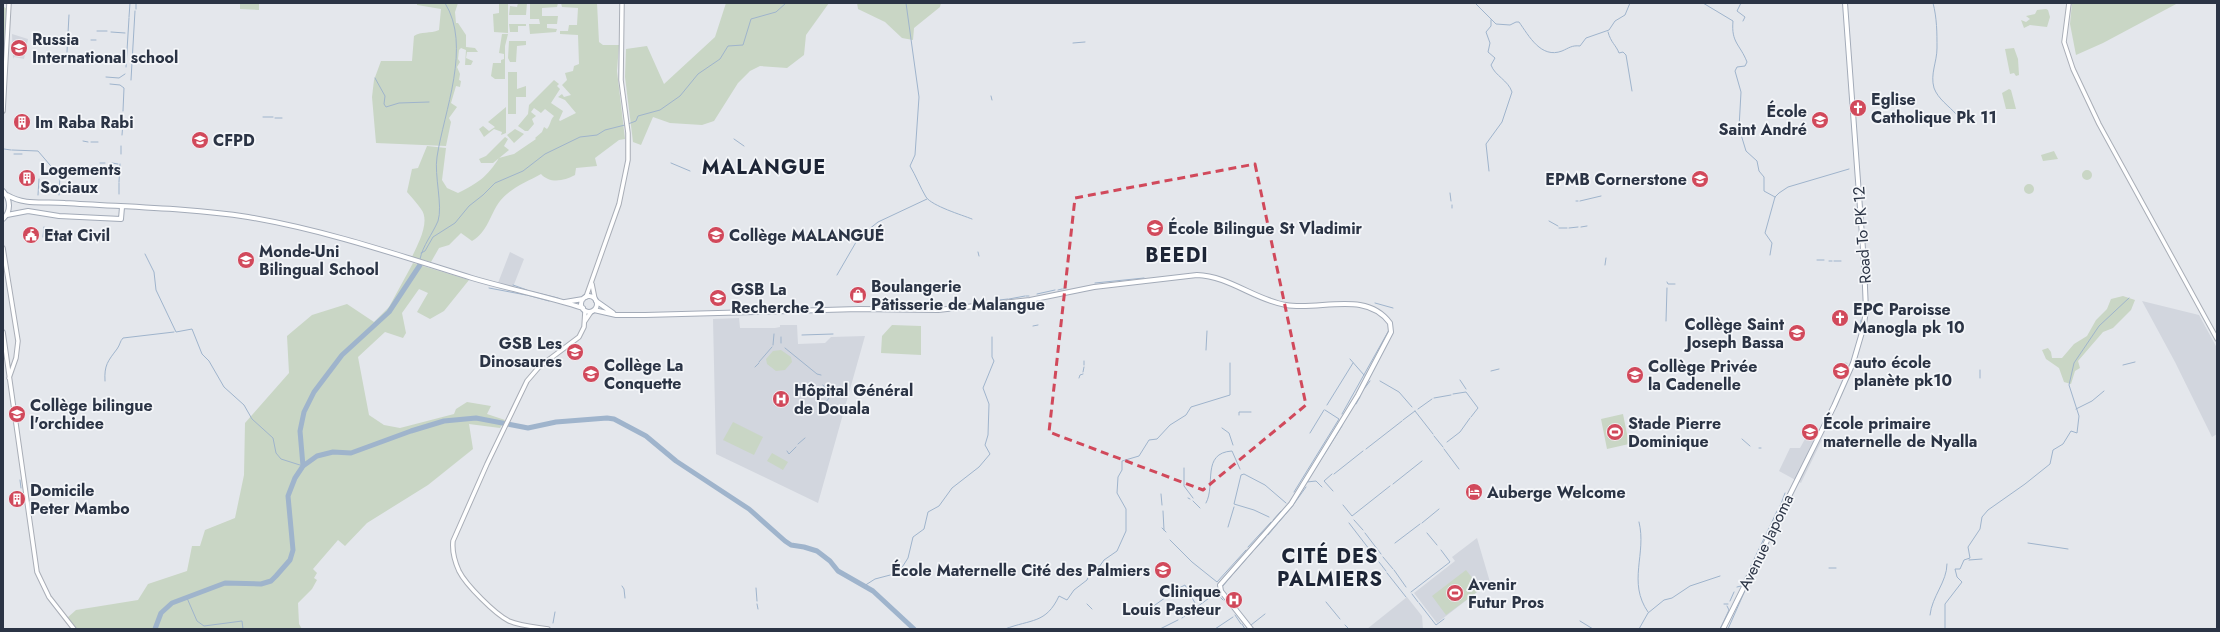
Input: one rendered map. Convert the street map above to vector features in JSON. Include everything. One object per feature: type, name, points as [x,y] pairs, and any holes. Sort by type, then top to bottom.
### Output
[{"type":"main road","points":[[3,111],[9,3]]},
{"type":"main road","points":[[585,322],[585,298],[592,283],[623,188],[628,160],[628,133],[621,80],[622,3]]},
{"type":"main road","name":"Road To PK 12","points":[[1809,455],[1853,363],[1862,336],[1865,316],[1863,248],[1845,3]]},
{"type":"main road","points":[[2069,3],[2064,42],[2073,69],[2099,124],[2217,339]]},
{"type":"main road","points":[[3,191],[7,195],[21,202],[48,201],[248,217],[337,236],[417,261],[565,302],[584,309],[613,313],[646,315],[859,309],[938,310],[1024,300],[1094,287],[1197,275],[1213,277],[1259,298],[1287,305],[1350,304],[1378,312],[1390,323],[1391,332],[1362,388],[1291,504],[1219,588],[1251,629]]},
{"type":"main road","points":[[4,218],[9,205],[7,195]]},
{"type":"main road","points":[[4,218],[28,211],[58,216],[121,219],[122,207]]},
{"type":"main road","points":[[3,248],[18,341],[16,358],[9,379]]},
{"type":"main road","points":[[548,629],[514,623],[500,615],[474,590],[461,574],[452,548],[457,529],[508,420],[530,377],[539,367],[579,336],[585,322],[593,311],[596,300],[592,283]]},
{"type":"main road","points":[[565,302],[585,298],[596,300],[613,313]]},
{"type":"main road","points":[[3,332],[37,572],[49,597],[74,629]]},
{"type":"main road","name":"Avenue Japoma","points":[[1723,629],[1809,455]]},
{"type":"highlighted area","points":[[1255,164],[1306,405],[1203,490],[1049,432],[1075,198]]},
{"type":"shaded area","name":"Russia International school","points":[[12,34],[28,39],[24,59],[14,57],[13,59]]},
{"type":"shaded area","points":[[510,252],[524,259],[513,287],[498,283]]},
{"type":"shaded area","points":[[2142,301],[2199,315],[2217,348],[2217,434],[2212,437],[2175,362]]},
{"type":"shaded area","name":"Hôpital Général de Douala","points":[[739,318],[740,328],[775,328],[780,327],[780,325],[797,325],[798,344],[825,343],[831,337],[865,336],[818,503],[716,454],[713,319]]},
{"type":"shaded area","name":"auto école planète pk10","points":[[1845,362],[1848,363],[1839,380],[1835,377],[1836,375],[1839,377],[1837,375],[1839,369],[1837,367],[1838,364],[1843,366]]},
{"type":"shaded area","points":[[1810,430],[1813,431],[1811,436],[1822,440],[1801,483],[1779,471],[1790,448],[1800,448]]},
{"type":"shaded area","points":[[1477,538],[1490,582],[1437,623],[1414,593],[1455,561],[1452,557]]},
{"type":"shaded area","points":[[1407,597],[1422,616],[1423,629],[1367,629]]},
{"type":"green space","points":[[240,3],[259,3],[259,10],[240,9]]},
{"type":"green space","points":[[417,3],[458,3],[455,12],[456,23],[458,23],[466,35],[466,47],[475,48],[478,52],[467,52],[466,58],[473,61],[471,65],[465,65],[466,50],[461,48],[459,50],[458,59],[460,62],[457,67],[460,74],[459,80],[461,81],[460,87],[456,86],[451,103],[457,107],[449,118],[451,122],[446,146],[376,143],[372,97],[374,80],[381,61],[412,61],[414,36],[439,30],[441,9],[417,5]]},
{"type":"green space","points":[[499,3],[508,4],[508,33],[494,32],[493,14],[499,13]]},
{"type":"green space","points":[[518,3],[527,3],[526,15],[509,15],[510,6],[517,7]]},
{"type":"green space","points":[[530,3],[558,3],[557,7],[542,8],[542,16],[558,16],[557,24],[547,24],[547,28],[557,29],[556,32],[530,34],[529,24],[540,24],[539,19],[530,19]]},
{"type":"green space","points":[[561,3],[597,3],[599,42],[603,45],[619,45],[617,71],[625,139],[619,140],[595,158],[597,166],[576,168],[575,175],[562,180],[549,179],[541,174],[509,192],[500,201],[482,233],[472,241],[461,233],[449,245],[439,248],[431,262],[412,257],[420,240],[425,220],[421,209],[407,192],[412,169],[418,168],[427,146],[446,148],[442,180],[447,188],[458,193],[482,179],[499,158],[514,154],[536,139],[535,138],[542,132],[544,127],[547,129],[554,116],[545,109],[541,113],[534,108],[531,112],[536,116],[532,119],[534,124],[528,131],[525,131],[518,126],[528,114],[529,105],[554,80],[559,84],[557,86],[560,89],[551,103],[563,111],[559,120],[560,121],[576,113],[565,100],[558,97],[562,94],[564,97],[571,95],[562,85],[567,80],[565,73],[573,71],[574,66],[579,64],[578,35],[560,34],[560,31],[568,31],[569,25],[577,25],[578,8],[562,7]]},
{"type":"green space","points":[[726,3],[829,3],[806,35],[804,55],[787,68],[760,66],[750,71],[738,83],[714,121],[702,125],[670,123],[653,117],[641,145],[633,142],[625,77],[626,49],[647,46],[664,84],[715,37]]},
{"type":"green space","points":[[857,3],[941,3],[940,7],[914,28],[913,40],[902,38],[885,22],[858,9]]},
{"type":"green space","points":[[2072,3],[2178,3],[2103,43],[2076,55],[2070,24]]},
{"type":"green space","points":[[3,6],[8,10],[5,63],[3,65]]},
{"type":"green space","points":[[2037,10],[2048,10],[2050,17],[2047,27],[2030,25],[2024,28],[2021,20],[2026,22],[2030,19],[2026,16],[2035,14]]},
{"type":"green space","points":[[509,24],[526,24],[526,26],[518,26],[518,32],[510,32]]},
{"type":"green space","points":[[502,34],[508,34],[505,46],[505,79],[495,79],[491,76],[493,63],[501,63],[501,60],[504,59],[504,54],[499,53]]},
{"type":"green space","points":[[509,41],[526,41],[526,45],[517,46],[516,62],[510,62],[508,58]]},
{"type":"green space","points":[[2014,48],[2018,59],[2019,75],[2016,76],[2014,73],[2010,74],[2005,49]]},
{"type":"green space","points":[[508,72],[517,72],[517,89],[526,86],[526,97],[516,97],[516,114],[508,114]]},
{"type":"green space","points":[[2009,89],[2011,90],[2016,109],[2006,109],[2002,93]]},
{"type":"green space","points":[[506,107],[506,133],[501,135],[502,132],[494,129],[484,137],[479,129],[483,126],[489,131],[495,127],[488,122]]},
{"type":"green space","points":[[515,129],[524,134],[514,143],[507,135]]},
{"type":"green space","points":[[505,137],[508,139],[504,146],[509,150],[493,163],[481,163],[479,159],[486,156]]},
{"type":"green space","points":[[2054,151],[2058,159],[2043,161],[2041,155]]},
{"type":"green space","points":[[2085,170],[2089,170],[2091,171],[2091,179],[2085,180],[2082,177],[2082,173]]},
{"type":"green space","points":[[2029,184],[2034,189],[2029,194],[2024,189]]},
{"type":"green space","points":[[413,263],[469,280],[444,311],[430,319],[417,312],[428,293],[419,289],[402,313],[406,333],[403,338],[385,332],[358,357],[369,415],[384,425],[400,428],[454,414],[456,409],[467,402],[491,406],[487,414],[505,420],[500,428],[469,424],[473,449],[428,485],[367,523],[345,546],[338,540],[313,569],[317,573],[314,578],[317,580],[312,589],[298,603],[299,624],[302,629],[77,629],[67,618],[76,610],[138,600],[148,584],[187,571],[192,546],[200,546],[205,530],[235,518],[244,475],[245,423],[289,373],[287,336],[312,315],[347,304],[374,322],[389,307]]},
{"type":"green space","points":[[2123,296],[2135,300],[2131,310],[2113,328],[2103,332],[2078,361],[2080,368],[2075,371],[2071,384],[2064,382],[2059,368],[2046,359],[2042,350],[2048,348],[2051,352],[2052,358],[2062,358],[2074,344],[2087,336],[2096,320],[2107,309],[2111,299]]},
{"type":"green space","points":[[892,325],[921,326],[921,355],[881,353],[882,336]]},
{"type":"green space","points":[[781,350],[791,357],[792,362],[785,370],[776,371],[767,364],[766,359],[773,351]]},
{"type":"green space","name":"Stade Pierre Dominique","points":[[1623,414],[1629,444],[1607,449],[1601,419]]},
{"type":"green space","points":[[733,422],[763,437],[754,455],[723,440]]},
{"type":"green space","points":[[772,453],[788,462],[783,470],[767,461]]},
{"type":"green space","name":"Avenir Futur Pros","points":[[1466,570],[1481,589],[1446,615],[1432,596]]},
{"type":"waterway","points":[[129,17],[130,3]]},
{"type":"waterway","points":[[136,3],[136,9]]},
{"type":"waterway","points":[[420,259],[423,249],[438,221],[440,207],[436,164],[440,139],[454,79],[456,39],[453,20],[445,3]]},
{"type":"waterway","points":[[628,124],[636,121],[638,116],[660,110],[680,96],[698,74],[720,59],[728,46],[743,45],[751,19],[776,12],[786,3]]},
{"type":"waterway","points":[[906,3],[919,97],[915,155],[910,166],[929,200],[934,204],[972,219]]},
{"type":"waterway","points":[[1475,3],[1496,24],[1510,25],[1519,22],[1536,45],[1548,52],[1555,53],[1573,46],[1580,46],[1586,38],[1609,30],[1615,21],[1625,15],[1630,3]]},
{"type":"waterway","points":[[1703,3],[1733,21],[1733,34],[1747,62],[1745,66],[1737,67],[1735,71],[1741,92],[1739,128],[1746,151],[1757,161],[1759,171],[1764,177],[1764,191],[1775,197]]},
{"type":"waterway","points":[[1741,3],[1737,11],[1745,17],[1743,21]]},
{"type":"waterway","points":[[1933,3],[1937,37],[1937,53],[1933,73],[1934,88],[1941,99],[1956,114]]},
{"type":"waterway","points":[[131,80],[135,11]]},
{"type":"waterway","points":[[67,52],[69,15]]},
{"type":"waterway","points":[[126,67],[129,18]]},
{"type":"waterway","points":[[1489,171],[1486,144],[1502,122],[1512,92],[1508,84],[1495,72],[1491,65],[1495,58],[1488,52],[1490,43],[1486,32],[1491,26],[1491,20]]},
{"type":"waterway","points":[[97,31],[107,31]]},
{"type":"waterway","points":[[111,32],[125,33]]},
{"type":"waterway","points":[[1608,32],[1619,53],[1623,52],[1626,55],[1632,91]]},
{"type":"waterway","points":[[91,40],[96,40]]},
{"type":"waterway","points":[[1073,43],[1085,42]]},
{"type":"waterway","points":[[106,77],[119,78],[125,74]]},
{"type":"waterway","points":[[375,78],[385,96],[384,104],[386,107],[399,103],[429,102]]},
{"type":"waterway","points":[[110,84],[120,85],[124,88],[123,111]]},
{"type":"waterway","points":[[991,96],[992,100]]},
{"type":"waterway","points":[[263,117],[273,117]]},
{"type":"waterway","points":[[275,118],[282,118]]},
{"type":"waterway","points":[[122,135],[123,123]]},
{"type":"waterway","points":[[421,253],[425,251],[433,237],[455,223],[469,206],[495,183],[523,171],[545,154],[580,137],[597,135],[605,130],[625,125]]},
{"type":"waterway","points":[[734,139],[744,146]]},
{"type":"waterway","points":[[83,141],[88,142]]},
{"type":"waterway","points":[[91,142],[98,142]]},
{"type":"waterway","points":[[121,146],[121,154]]},
{"type":"waterway","points":[[4,149],[11,150]]},
{"type":"waterway","points":[[12,150],[38,151],[56,172]]},
{"type":"waterway","points":[[14,154],[22,154]]},
{"type":"waterway","points":[[100,163],[105,163]]},
{"type":"waterway","points":[[112,163],[118,164]]},
{"type":"waterway","points":[[671,163],[690,171]]},
{"type":"waterway","points":[[119,182],[120,164]]},
{"type":"waterway","points":[[1770,255],[1772,243],[1765,233],[1775,197],[1788,187],[1849,169]]},
{"type":"waterway","points":[[57,173],[60,176],[59,195]]},
{"type":"waterway","points":[[38,195],[39,179]]},
{"type":"waterway","points":[[119,183],[119,194]]},
{"type":"waterway","points":[[1450,193],[1451,201]]},
{"type":"waterway","points":[[1580,201],[1601,196]]},
{"type":"waterway","points":[[837,275],[859,237],[878,222],[927,199]]},
{"type":"waterway","points":[[1549,221],[1558,226]]},
{"type":"waterway","points":[[1581,227],[1587,226]]},
{"type":"waterway","points":[[43,237],[44,227]]},
{"type":"waterway","points":[[1569,228],[1578,227]]},
{"type":"waterway","points":[[1559,228],[1567,228]]},
{"type":"waterway","points":[[978,252],[979,256]]},
{"type":"waterway","points":[[145,254],[154,272],[156,290],[176,332],[192,329],[202,354],[209,361],[224,387],[244,405],[252,419],[273,438],[276,453],[281,459],[303,466]]},
{"type":"waterway","points":[[1605,265],[1606,258]]},
{"type":"waterway","points":[[1817,260],[1824,260]]},
{"type":"waterway","points":[[1834,261],[1841,261]]},
{"type":"waterway","points":[[303,466],[300,431],[304,412],[314,392],[342,355],[389,312],[420,265]]},
{"type":"waterway","points":[[1095,283],[1144,278]]},
{"type":"waterway","points":[[1667,282],[1668,284],[1675,284]]},
{"type":"waterway","points":[[513,285],[527,290]]},
{"type":"waterway","points":[[489,288],[526,295]]},
{"type":"waterway","points":[[1666,321],[1667,288]]},
{"type":"waterway","points":[[1058,290],[1062,289]]},
{"type":"waterway","points":[[1037,294],[1055,290]]},
{"type":"waterway","points":[[533,292],[558,298]]},
{"type":"waterway","points":[[527,295],[549,301]]},
{"type":"waterway","points":[[1009,299],[1025,296]]},
{"type":"waterway","points":[[1945,629],[1945,604],[1962,582],[1957,577],[1955,569],[1960,569],[1964,560],[1970,558],[1968,547],[1980,529],[1982,517],[1988,510],[2050,464],[2053,450],[2063,444],[2071,431],[2077,433],[2079,416],[2069,385],[2074,363],[2099,326],[2129,298]]},
{"type":"waterway","points":[[999,300],[1008,299]]},
{"type":"waterway","points":[[1375,303],[1393,308]]},
{"type":"waterway","points":[[1860,332],[1861,320]]},
{"type":"waterway","points":[[1033,326],[1038,325]]},
{"type":"waterway","points":[[1342,414],[1389,330]]},
{"type":"waterway","points":[[1206,350],[1207,331]]},
{"type":"waterway","points":[[105,381],[107,364],[123,338],[174,332]]},
{"type":"waterway","points":[[773,345],[774,334]]},
{"type":"waterway","points":[[802,335],[833,334]]},
{"type":"waterway","points":[[781,337],[781,343]]},
{"type":"waterway","points":[[864,586],[875,579],[894,574],[901,569],[908,558],[913,537],[924,529],[928,512],[939,506],[952,488],[979,467],[990,454],[985,445],[988,435],[989,404],[983,388],[994,361],[992,357],[992,337]]},
{"type":"waterway","points":[[759,362],[772,347]]},
{"type":"waterway","points":[[785,348],[817,374],[821,375]]},
{"type":"waterway","points":[[1350,359],[1364,375]]},
{"type":"waterway","points":[[2123,365],[2135,362]]},
{"type":"waterway","points":[[755,367],[759,363]]},
{"type":"waterway","points":[[1005,629],[1043,616],[1049,612],[1059,596],[1067,600],[1074,590],[1087,580],[1092,567],[1099,567],[1104,560],[1117,551],[1126,531],[1126,509],[1117,493],[1118,477],[1122,470],[1122,461],[1139,456],[1149,440],[1157,439],[1170,425],[1186,415],[1191,407],[1230,395],[1230,363]]},
{"type":"waterway","points":[[1327,405],[1353,363]]},
{"type":"waterway","points":[[1083,372],[1084,367]]},
{"type":"waterway","points":[[1850,374],[1853,368]]},
{"type":"waterway","points":[[1491,371],[1499,369]]},
{"type":"waterway","points":[[1980,370],[1980,378]]},
{"type":"waterway","points":[[1079,378],[1080,375],[1083,374]]},
{"type":"waterway","points":[[1460,380],[1466,389]]},
{"type":"waterway","points":[[1364,389],[1370,381]]},
{"type":"waterway","points":[[1380,381],[1399,392],[1412,407]]},
{"type":"waterway","points":[[820,410],[829,398],[823,385]]},
{"type":"waterway","points":[[2076,409],[2092,401],[2104,391]]},
{"type":"waterway","points":[[1453,394],[1466,392],[1478,408],[1471,417]]},
{"type":"waterway","points":[[1434,398],[1451,395]]},
{"type":"waterway","points":[[1356,404],[1360,397]]},
{"type":"waterway","points":[[1418,409],[1432,399]]},
{"type":"waterway","points":[[1310,433],[1324,410]]},
{"type":"waterway","points":[[1294,492],[1339,419],[1325,410]]},
{"type":"waterway","points":[[1415,411],[1433,434]]},
{"type":"waterway","points":[[1403,420],[1415,411]]},
{"type":"waterway","points":[[1239,415],[1239,412],[1251,412]]},
{"type":"waterway","points":[[155,629],[161,613],[172,603],[225,583],[261,584],[271,581],[276,576],[290,560],[293,550],[288,496],[295,478],[303,466],[317,456],[333,452],[351,453],[411,431],[444,421],[476,418],[528,428],[556,422],[607,418],[614,419],[646,436],[676,461],[749,509],[791,545],[817,551],[830,561],[838,571],[873,591],[914,629]]},
{"type":"waterway","points":[[1447,442],[1460,432],[1470,418]]},
{"type":"waterway","points":[[1366,449],[1402,421]]},
{"type":"waterway","points":[[1315,469],[1342,426]]},
{"type":"waterway","points":[[1222,428],[1229,433],[1233,445]]},
{"type":"waterway","points":[[1434,436],[1443,447]]},
{"type":"waterway","points":[[798,444],[805,438]]},
{"type":"waterway","points":[[1742,439],[1750,446]]},
{"type":"waterway","points":[[787,451],[789,454],[796,447]]},
{"type":"waterway","points":[[1444,449],[1459,469]]},
{"type":"waterway","points":[[1206,503],[1209,496],[1211,471],[1216,457],[1222,453],[1232,451],[1240,469]]},
{"type":"waterway","points":[[1334,474],[1363,451]]},
{"type":"waterway","points":[[1393,484],[1422,461]]},
{"type":"waterway","points":[[1184,468],[1184,486],[1193,498]]},
{"type":"waterway","points":[[1269,517],[1254,510],[1234,504],[1241,475],[1244,474],[1265,485],[1286,503]]},
{"type":"waterway","points":[[1332,474],[1324,481],[1333,491]]},
{"type":"waterway","points":[[20,480],[21,488]]},
{"type":"waterway","points":[[1307,482],[1316,481],[1322,487]]},
{"type":"waterway","points":[[1343,505],[1352,516],[1390,486]]},
{"type":"waterway","points":[[1291,508],[1306,487]]},
{"type":"waterway","points":[[1779,509],[1785,493]]},
{"type":"waterway","points":[[1161,494],[1162,505]]},
{"type":"waterway","points":[[1193,501],[1200,508]]},
{"type":"waterway","points":[[1228,527],[1234,507]]},
{"type":"waterway","points":[[1279,522],[1290,509]]},
{"type":"waterway","points":[[1422,523],[1439,509]]},
{"type":"waterway","points":[[1163,511],[1164,530]]},
{"type":"waterway","points":[[1273,520],[1281,511]]},
{"type":"waterway","points":[[1770,526],[1777,511]]},
{"type":"waterway","points":[[1354,520],[1363,530]]},
{"type":"waterway","points":[[1248,547],[1271,522]]},
{"type":"waterway","points":[[1639,522],[1641,534],[1638,579],[1639,590],[1642,601],[1648,612]]},
{"type":"waterway","points":[[1268,535],[1278,523]]},
{"type":"waterway","points":[[1349,523],[1376,558]]},
{"type":"waterway","points":[[1395,543],[1420,524]]},
{"type":"waterway","points":[[1162,528],[1166,532]]},
{"type":"waterway","points":[[1748,572],[1769,528]]},
{"type":"waterway","points":[[1365,533],[1381,554]]},
{"type":"waterway","points":[[1427,533],[1437,545]]},
{"type":"waterway","points":[[1255,549],[1266,537]]},
{"type":"waterway","points":[[1170,540],[1192,562],[1217,582],[1246,550]]},
{"type":"waterway","points":[[2028,543],[2068,549]]},
{"type":"waterway","points":[[1411,592],[1450,562],[1441,550]]},
{"type":"waterway","points":[[1234,573],[1253,551]]},
{"type":"waterway","points":[[1383,557],[1393,569]]},
{"type":"waterway","points":[[1969,560],[1982,559]]},
{"type":"waterway","points":[[1379,562],[1386,571]]},
{"type":"waterway","points":[[1930,615],[1931,608],[1945,577],[1947,564]]},
{"type":"waterway","points":[[1829,568],[1836,568]]},
{"type":"waterway","points":[[1394,570],[1406,587]]},
{"type":"waterway","points":[[1750,579],[1754,572]]},
{"type":"waterway","points":[[1387,573],[1406,597]]},
{"type":"waterway","points":[[1222,587],[1232,575]]},
{"type":"waterway","points":[[1639,629],[1648,613],[1664,600],[1672,598],[1690,586],[1720,576]]},
{"type":"waterway","points":[[1737,587],[1741,586],[1746,576]]},
{"type":"waterway","points":[[1177,589],[1185,585],[1195,603]]},
{"type":"waterway","points":[[622,586],[624,589],[625,598]]},
{"type":"waterway","points":[[1728,629],[1747,586]]},
{"type":"waterway","points":[[756,588],[757,601]]},
{"type":"waterway","points":[[1141,615],[1176,590]]},
{"type":"waterway","points":[[1730,601],[1734,592]]},
{"type":"waterway","points":[[1182,618],[1216,593],[1223,600]]},
{"type":"waterway","points":[[1412,594],[1418,602]]},
{"type":"waterway","points":[[187,598],[197,621],[204,626],[242,621],[243,629]]},
{"type":"waterway","points":[[1326,602],[1340,619]]},
{"type":"waterway","points":[[1419,603],[1436,625],[1444,619]]},
{"type":"waterway","points":[[757,604],[758,609]]},
{"type":"waterway","points":[[1087,604],[1092,609]]},
{"type":"waterway","points":[[1720,629],[1729,610],[1727,606]]},
{"type":"waterway","points":[[1238,610],[1243,616]]},
{"type":"waterway","points":[[553,623],[555,612]]},
{"type":"waterway","points":[[1251,625],[1265,614]]},
{"type":"waterway","points":[[1235,615],[1241,624]]},
{"type":"waterway","points":[[1215,629],[1233,617]]},
{"type":"waterway","points":[[1160,629],[1178,620]]},
{"type":"waterway","points":[[1580,621],[1593,629]]},
{"type":"waterway","points":[[1242,624],[1245,629]]},
{"type":"waterway","points":[[1345,625],[1349,629]]},
{"type":"place","name":"Russia International school","points":[[19,48]]},
{"type":"place","name":"Eglise Catholique Pk 11","points":[[1858,108]]},
{"type":"place","name":"École Saint André","points":[[1820,120]]},
{"type":"place","name":"Im Raba Rabi","points":[[22,122]]},
{"type":"place","name":"CFPD","points":[[200,140]]},
{"type":"place","name":"Logements Sociaux","points":[[27,178]]},
{"type":"place","name":"EPMB Cornerstone","points":[[1700,179]]},
{"type":"place","name":"École Bilingue St Vladimir","points":[[1155,228]]},
{"type":"place","name":"Etat Civil","points":[[31,235]]},
{"type":"place","name":"Collège MALANGUÉ","points":[[716,235]]},
{"type":"place","name":"Monde-Uni Bilingual School","points":[[246,260]]},
{"type":"place","name":"Boulangerie Pâtisserie de Malangue","points":[[858,295]]},
{"type":"place","name":"GSB La Recherche 2","points":[[718,298]]},
{"type":"place","name":"EPC Paroisse Manogla pk 10","points":[[1840,318]]},
{"type":"place","name":"Collège Saint Joseph Bassa","points":[[1797,333]]},
{"type":"place","name":"GSB Les Dinosaures","points":[[575,352]]},
{"type":"place","name":"auto école planète pk10","points":[[1841,371]]},
{"type":"place","name":"Collège La Conquette","points":[[591,374]]},
{"type":"place","name":"Collège Privée la Cadenelle","points":[[1635,375]]},
{"type":"place","name":"Hôpital Général de Douala","points":[[781,399]]},
{"type":"place","name":"Collège bilingue l'orchidee","points":[[17,414]]},
{"type":"place","name":"Stade Pierre Dominique","points":[[1615,432]]},
{"type":"place","name":"École primaire maternelle de Nyalla","points":[[1810,432]]},
{"type":"place","name":"Auberge Welcome","points":[[1474,492]]},
{"type":"place","name":"Domicile Peter Mambo","points":[[17,499]]},
{"type":"place","name":"École Maternelle Cité des Palmiers","points":[[1163,570]]},
{"type":"place","name":"Avenir Futur Pros","points":[[1455,593]]},
{"type":"place","name":"Clinique Louis Pasteur","points":[[1234,600]]},
{"type":"district","name":"MALANGUE","points":[[764,167]]},
{"type":"district","name":"BEEDI","points":[[1177,255]]},
{"type":"district","name":"CITÉ DES PALMIERS","points":[[1330,568]]}]
